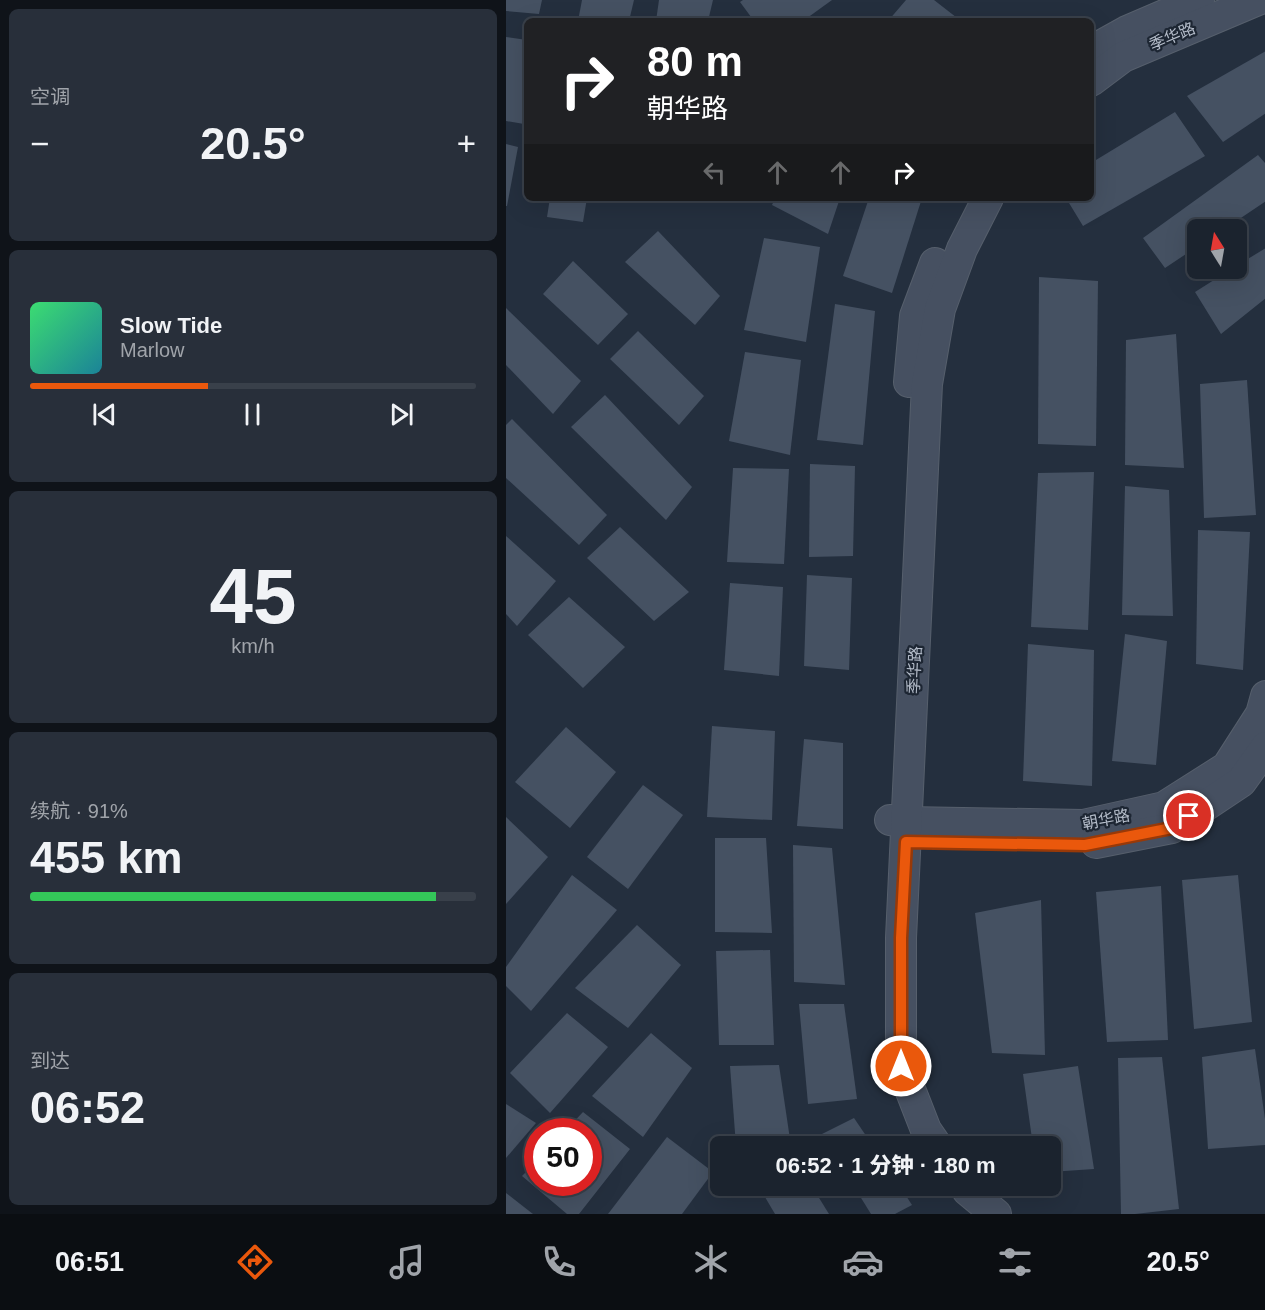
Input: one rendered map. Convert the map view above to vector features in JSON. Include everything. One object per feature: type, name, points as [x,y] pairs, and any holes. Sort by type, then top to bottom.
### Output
[{"type":"main road","name":"季华路","points":[[1094,49],[1127,31],[1199,0]]},
{"type":"main road","name":"季华路","points":[[1094,79],[1123,57],[1258,0]]},
{"type":"main road","name":"季华路","points":[[930,1136],[901,1066],[898,832],[909,387],[915,316],[944,241],[964,201]]},
{"type":"main road","name":"季华路","points":[[914,1136],[892,1086],[882,1006],[898,832],[927,384],[940,309],[962,249],[986,201]]},
{"type":"main road","name":"朝华路","points":[[898,832],[1083,825],[1164,807],[1227,767],[1261,714],[1265,696]]},
{"type":"main road","name":"朝华路","points":[[898,832],[1085,845],[1172,828],[1241,782],[1265,747]]},
{"type":"main road","points":[[949,1196],[964,1214]]},
{"type":"main road","points":[[974,1196],[996,1214]]},
{"type":"building","points":[[506,0],[542,0],[539,14],[506,11]]},
{"type":"building","points":[[582,0],[634,0],[630,18],[579,18]]},
{"type":"building","points":[[659,0],[713,0],[709,18],[656,18]]},
{"type":"building","points":[[743,0],[832,0],[807,18],[752,18],[740,2]]},
{"type":"building","points":[[906,0],[934,0],[957,18],[891,18]]},
{"type":"building","points":[[506,37],[524,40],[524,124],[506,121]]},
{"type":"building","points":[[1266,51],[1266,113],[1223,142],[1187,96]]},
{"type":"building","points":[[1175,112],[1205,156],[1083,226],[1068,201],[1094,201],[1094,161]]},
{"type":"building","points":[[506,144],[518,147],[507,206],[506,206]]},
{"type":"building","points":[[1258,155],[1266,164],[1266,201],[1239,219],[1187,219],[1187,253],[1165,268],[1143,238]]},
{"type":"building","points":[[550,201],[586,201],[583,222],[547,217]]},
{"type":"building","points":[[774,201],[839,201],[828,234],[772,205]]},
{"type":"building","points":[[868,201],[921,201],[892,293],[843,276]]},
{"type":"building","points":[[658,231],[720,296],[695,325],[625,262]]},
{"type":"building","points":[[764,238],[820,247],[806,342],[744,330]]},
{"type":"building","points":[[1266,248],[1266,298],[1221,334],[1195,292],[1216,279],[1247,279],[1247,259]]},
{"type":"building","points":[[573,261],[628,314],[598,345],[543,294]]},
{"type":"building","points":[[1039,277],[1098,281],[1096,446],[1038,444]]},
{"type":"building","points":[[835,304],[875,311],[863,445],[817,440]]},
{"type":"building","points":[[506,308],[581,381],[553,414],[506,365]]},
{"type":"building","points":[[638,331],[704,396],[679,425],[610,359]]},
{"type":"building","points":[[1176,334],[1184,468],[1125,465],[1126,340]]},
{"type":"building","points":[[745,352],[801,360],[790,455],[729,441]]},
{"type":"building","points":[[1247,380],[1256,515],[1204,518],[1200,384]]},
{"type":"building","points":[[605,395],[692,487],[666,520],[571,427]]},
{"type":"building","points":[[512,419],[607,515],[579,545],[506,478],[506,425]]},
{"type":"building","points":[[810,464],[855,466],[853,556],[809,557]]},
{"type":"building","points":[[733,468],[789,469],[784,564],[727,562]]},
{"type":"building","points":[[1094,472],[1088,630],[1031,627],[1038,473]]},
{"type":"building","points":[[1125,486],[1169,490],[1173,616],[1122,615]]},
{"type":"building","points":[[620,527],[689,592],[654,621],[587,558]]},
{"type":"building","points":[[1198,530],[1250,532],[1243,670],[1196,664]]},
{"type":"building","points":[[506,536],[556,581],[517,626],[506,614]]},
{"type":"building","points":[[807,575],[852,578],[849,670],[804,666]]},
{"type":"building","points":[[730,583],[783,587],[779,676],[724,670]]},
{"type":"building","points":[[569,597],[625,647],[583,688],[528,635]]},
{"type":"building","points":[[1125,634],[1167,641],[1156,765],[1112,761]]},
{"type":"building","points":[[1028,644],[1094,650],[1092,786],[1023,781]]},
{"type":"building","points":[[712,726],[775,731],[772,820],[707,817]]},
{"type":"building","points":[[566,727],[616,772],[570,828],[515,782]]},
{"type":"building","points":[[804,739],[843,743],[843,829],[797,826]]},
{"type":"building","points":[[643,785],[683,815],[628,889],[587,857]]},
{"type":"building","points":[[506,817],[548,857],[506,904]]},
{"type":"building","points":[[715,838],[766,838],[772,933],[715,932]]},
{"type":"building","points":[[793,845],[832,848],[845,985],[794,982]]},
{"type":"building","points":[[572,875],[617,910],[531,1011],[506,986],[506,967]]},
{"type":"building","points":[[1238,875],[1252,1022],[1194,1029],[1182,880]]},
{"type":"building","points":[[1161,886],[1168,1040],[1107,1042],[1096,892]]},
{"type":"building","points":[[1041,900],[1045,1055],[992,1053],[975,913]]},
{"type":"building","points":[[637,925],[681,965],[628,1028],[575,988]]},
{"type":"building","points":[[770,950],[774,1045],[719,1045],[716,951]]},
{"type":"building","points":[[799,1004],[844,1004],[857,1099],[808,1104]]},
{"type":"building","points":[[567,1013],[608,1047],[550,1113],[510,1073]]},
{"type":"building","points":[[651,1033],[692,1068],[643,1137],[592,1096]]},
{"type":"building","points":[[1255,1049],[1266,1126],[1266,1145],[1208,1149],[1202,1057]]},
{"type":"building","points":[[1162,1057],[1179,1209],[1121,1214],[1118,1058]]},
{"type":"building","points":[[779,1065],[790,1136],[735,1136],[730,1066]]},
{"type":"building","points":[[1078,1066],[1094,1169],[1061,1171],[1061,1136],[1032,1136],[1023,1074]]},
{"type":"building","points":[[506,1104],[528,1118],[524,1118],[524,1137],[506,1158]]},
{"type":"building","points":[[583,1112],[591,1118],[577,1118]]},
{"type":"building","points":[[854,1118],[866,1136],[823,1136],[822,1134]]},
{"type":"building","points":[[602,1127],[630,1149],[602,1185]]},
{"type":"building","points":[[667,1137],[710,1170],[710,1176],[682,1214],[608,1214]]},
{"type":"building","points":[[506,1193],[533,1214],[506,1214]]},
{"type":"building","points":[[546,1196],[593,1196],[579,1214],[567,1214]]},
{"type":"building","points":[[764,1196],[818,1196],[829,1214],[775,1214]]},
{"type":"building","points":[[860,1196],[906,1196],[912,1205],[895,1214],[871,1214]]},
{"type":"route","points":[[901,1066],[901,938],[906,842],[1085,845],[1172,828],[1189,816]]}]
